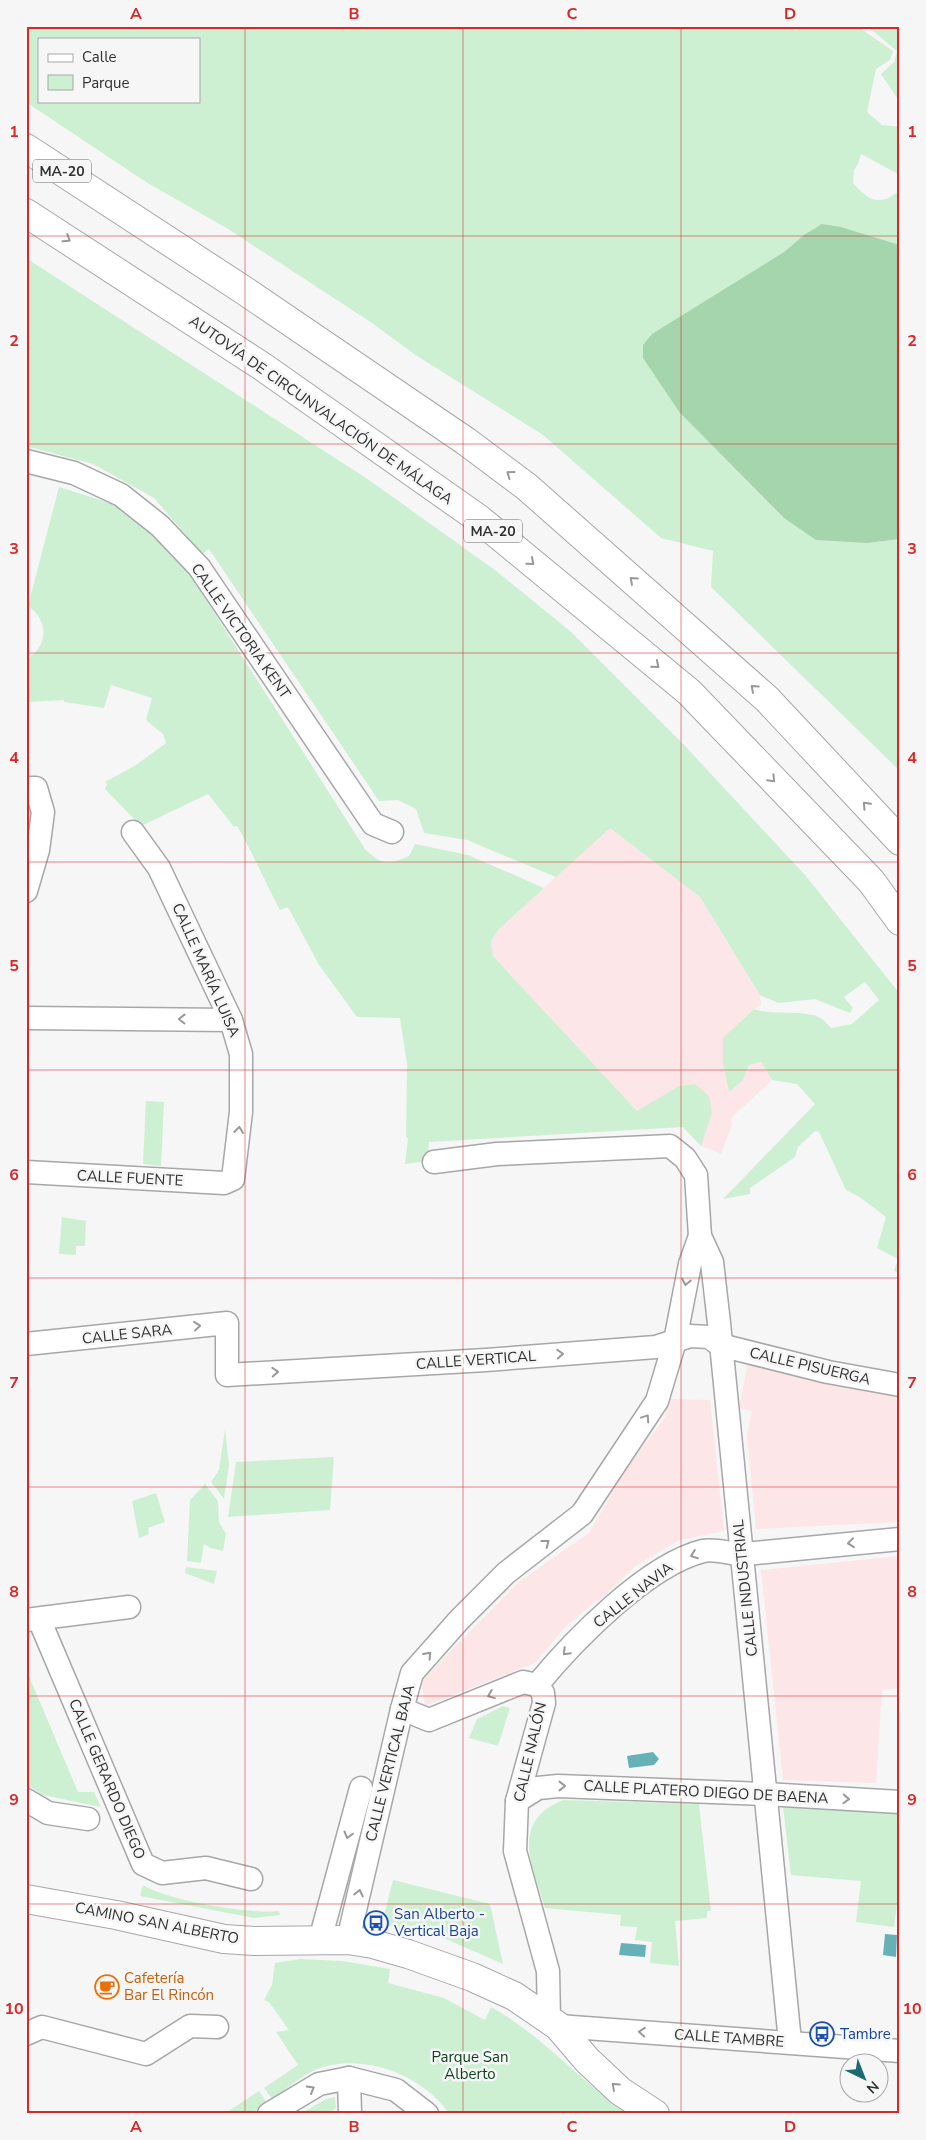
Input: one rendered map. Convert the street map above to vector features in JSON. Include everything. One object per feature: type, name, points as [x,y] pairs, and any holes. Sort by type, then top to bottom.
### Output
[{"type":"main road","name":"MA-20","points":[[26,148],[245,291],[467,442],[527,487],[767,699],[900,841]]},
{"type":"main road","name":"AUTOVÍA DE CIRCUNVALACIÓN DE MÁLAGA","points":[[26,213],[263,366],[479,520],[689,692],[871,881],[900,920]]},
{"type":"main road","name":"CAMINO SAN ALBERTO","points":[[26,1899],[109,1913],[224,1939],[254,1941],[348,1940],[373,1944],[399,1952],[472,1977],[514,1996],[554,2024],[587,2060],[620,2091],[655,2114]]},
{"type":"street","name":"CALLE VICTORIA KENT","points":[[26,461],[74,473],[121,494],[160,526],[199,567],[373,824],[392,832]]},
{"type":"street","points":[[26,891],[38,850],[44,812],[31,788]]},
{"type":"street","name":"CALLE MARÍA LUISA","points":[[133,832],[159,868],[230,1020],[242,1054],[241,1112],[233,1179]]},
{"type":"street","points":[[26,1018],[230,1020]]},
{"type":"street","name":"CALLE INDUSTRIAL","points":[[434,1162],[497,1154],[670,1146],[685,1158],[696,1175],[702,1239],[712,1262],[790,2042]]},
{"type":"street","name":"CALLE FUENTE","points":[[26,1172],[224,1183],[233,1179]]},
{"type":"street","name":"CALLE VERTICAL BAJA","points":[[348,1940],[412,1673],[506,1573],[582,1514],[657,1401],[675,1341],[690,1264],[702,1239]]},
{"type":"street","name":"CALLE SARA","points":[[26,1344],[227,1323],[227,1375]]},
{"type":"street","name":"CALLE VERTICAL","points":[[227,1375],[656,1347],[690,1336],[710,1337],[720,1345]]},
{"type":"street","name":"CALLE PISUERGA","points":[[720,1345],[828,1372],[900,1385]]},
{"type":"street","name":"CALLE NAVIA","points":[[537,1685],[557,1661],[606,1612],[667,1566],[705,1551],[742,1554],[900,1538]]},
{"type":"street","points":[[32,1620],[129,1607]]},
{"type":"street","name":"CALLE GERARDO DIEGO","points":[[32,1620],[143,1864],[162,1873],[206,1868],[251,1879]]},
{"type":"street","name":"CALLE NALÓN","points":[[402,1709],[429,1720],[523,1682],[537,1685],[543,1694],[544,1703],[517,1801],[515,1851],[548,1971],[554,2024]]},
{"type":"street","name":"CALLE PLATERO DIEGO DE BAENA","points":[[517,1801],[538,1788],[558,1786],[766,1794],[900,1802]]},
{"type":"street","name":"CALLE VERTICAL BAJA","points":[[320,1940],[361,1788]]},
{"type":"street","points":[[26,1800],[48,1813],[88,1819]]},
{"type":"street","name":"CALLE TAMBRE","points":[[554,2024],[900,2051]]},
{"type":"street","points":[[26,2034],[42,2028],[146,2054],[190,2026],[217,2027]]},
{"type":"street","points":[[269,2114],[319,2084],[349,2078],[396,2090],[427,2114]]},
{"type":"street","points":[[349,2078],[350,2114]]},
{"type":"shaded area","points":[[610,827],[700,897],[760,995],[761,1005],[754,1009],[743,1080],[749,1065],[761,1062],[772,1080],[731,1118],[732,1125],[721,1154],[701,1146],[683,1127],[656,1128],[637,1111],[493,956],[491,941],[499,929]]},
{"type":"shaded area","points":[[748,1362],[900,1394],[900,1522],[756,1529],[747,1435],[752,1411],[739,1408]]},
{"type":"shaded area","points":[[669,1399],[710,1400],[724,1531],[679,1540],[637,1565],[599,1601],[596,1601],[564,1628],[535,1663],[425,1706],[421,1681],[520,1581],[589,1533],[625,1471],[665,1417]]},
{"type":"shaded area","points":[[900,1556],[900,1688],[882,1690],[876,1783],[783,1780],[761,1570]]},
{"type":"green space","points":[[26,26],[857,26],[893,51],[890,60],[876,69],[867,112],[882,125],[900,127],[900,175],[861,154],[854,170],[853,183],[864,194],[875,200],[886,199],[900,190],[900,245],[841,227],[804,235],[784,252],[680,413],[784,518],[868,543],[900,539],[900,771],[711,587],[713,551],[661,538],[543,435],[417,356],[372,323],[228,229],[146,182],[26,102]]},
{"type":"green space","points":[[867,26],[900,26],[900,102],[881,74],[894,62],[897,51]]},
{"type":"green space","points":[[822,224],[841,227],[900,245],[900,539],[868,543],[816,540],[784,518],[680,413],[643,358],[643,345],[652,334],[784,252],[804,235]]},
{"type":"green space","points":[[26,258],[369,480],[495,570],[570,631],[685,746],[805,875],[900,994],[900,1263],[897,1272],[894,1271],[898,1259],[877,1248],[886,1217],[858,1196],[846,1190],[819,1132],[815,1131],[798,1147],[795,1157],[750,1188],[750,1194],[723,1199],[815,1104],[797,1084],[772,1080],[761,1062],[749,1065],[743,1080],[729,1092],[723,1063],[723,1038],[754,1009],[770,1012],[808,1014],[823,1020],[831,1028],[852,1024],[879,1000],[865,982],[844,997],[853,1008],[850,1013],[815,999],[778,1003],[760,995],[700,897],[610,828],[556,877],[467,840],[424,833],[416,809],[398,800],[379,801],[209,549],[202,554],[154,498],[93,464],[26,446]]},
{"type":"green space","points":[[59,487],[113,504],[149,526],[180,559],[365,849],[371,854],[381,861],[396,861],[409,856],[415,844],[468,855],[544,888],[499,929],[491,941],[493,956],[637,1111],[679,1086],[695,1084],[709,1096],[712,1113],[701,1146],[683,1127],[429,1142],[428,1161],[405,1164],[408,1138],[406,1137],[407,1064],[400,1018],[357,1017],[319,965],[288,907],[280,910],[237,826],[234,827],[208,794],[141,826],[105,789],[107,784],[105,782],[136,765],[166,743],[163,734],[146,720],[152,698],[111,685],[104,708],[64,702],[64,700],[26,702],[26,659],[39,648],[44,633],[40,618],[28,606]]},
{"type":"green space","points":[[146,1101],[164,1102],[161,1166],[143,1164]]},
{"type":"green space","points":[[62,1217],[86,1221],[85,1246],[76,1246],[76,1255],[59,1254]]},
{"type":"green space","points":[[225,1429],[229,1465],[224,1499],[211,1482],[219,1470]]},
{"type":"green space","points":[[334,1457],[330,1510],[228,1517],[236,1462]]},
{"type":"green space","points":[[205,1484],[218,1501],[219,1522],[226,1534],[223,1551],[204,1544],[201,1563],[187,1561],[190,1500]]},
{"type":"green space","points":[[156,1493],[165,1522],[148,1528],[149,1534],[139,1538],[132,1501]]},
{"type":"green space","points":[[186,1567],[217,1571],[214,1584],[185,1573]]},
{"type":"green space","points":[[26,1669],[78,1792],[94,1792],[101,1807],[43,1795],[26,1784]]},
{"type":"green space","points":[[503,1706],[510,1708],[498,1746],[469,1738],[477,1719]]},
{"type":"green space","points":[[563,1800],[699,1804],[711,1911],[707,1911],[707,1918],[675,1921],[679,1966],[650,1963],[652,1942],[635,1940],[637,1927],[620,1926],[621,1915],[545,1908],[531,1861],[530,1833],[536,1820],[546,1809]]},
{"type":"green space","points":[[783,1807],[869,1810],[869,1812],[900,1814],[900,1882],[894,1927],[856,1922],[861,1881],[791,1875]]},
{"type":"green space","points":[[393,1880],[490,1904],[503,1964],[446,1939],[382,1924]]},
{"type":"green space","points":[[143,1885],[155,1891],[189,1901],[229,1908],[279,1911],[280,1915],[254,1918],[140,1896]]},
{"type":"green space","name":"Parque San Alberto","points":[[300,1959],[343,1961],[390,1969],[388,1983],[444,1998],[485,2020],[491,2007],[528,2031],[594,2088],[630,2114],[450,2114],[432,2094],[405,2076],[377,2066],[348,2063],[314,2070],[272,2099],[264,2088],[298,2065],[276,2032],[289,2030],[269,2002],[264,2000],[272,1985],[275,1963]]},
{"type":"green space","points":[[259,2091],[267,2103],[250,2114],[224,2114]]},
{"type":"green space","points":[[335,2097],[336,2108],[328,2114],[300,2114],[326,2099]]},
{"type":"water","points":[[653,1752],[659,1759],[654,1765],[629,1768],[627,1756]]},
{"type":"water","points":[[885,1934],[897,1935],[896,1957],[883,1955]]},
{"type":"water","points":[[621,1943],[646,1945],[645,1957],[619,1955]]},
{"type":"place","name":"San Alberto - Vertical Baja","points":[[376,1923]]},
{"type":"place","name":"Cafetería Bar El Rincón","points":[[107,1987]]},
{"type":"place","name":"Tambre","points":[[822,2034]]}]
